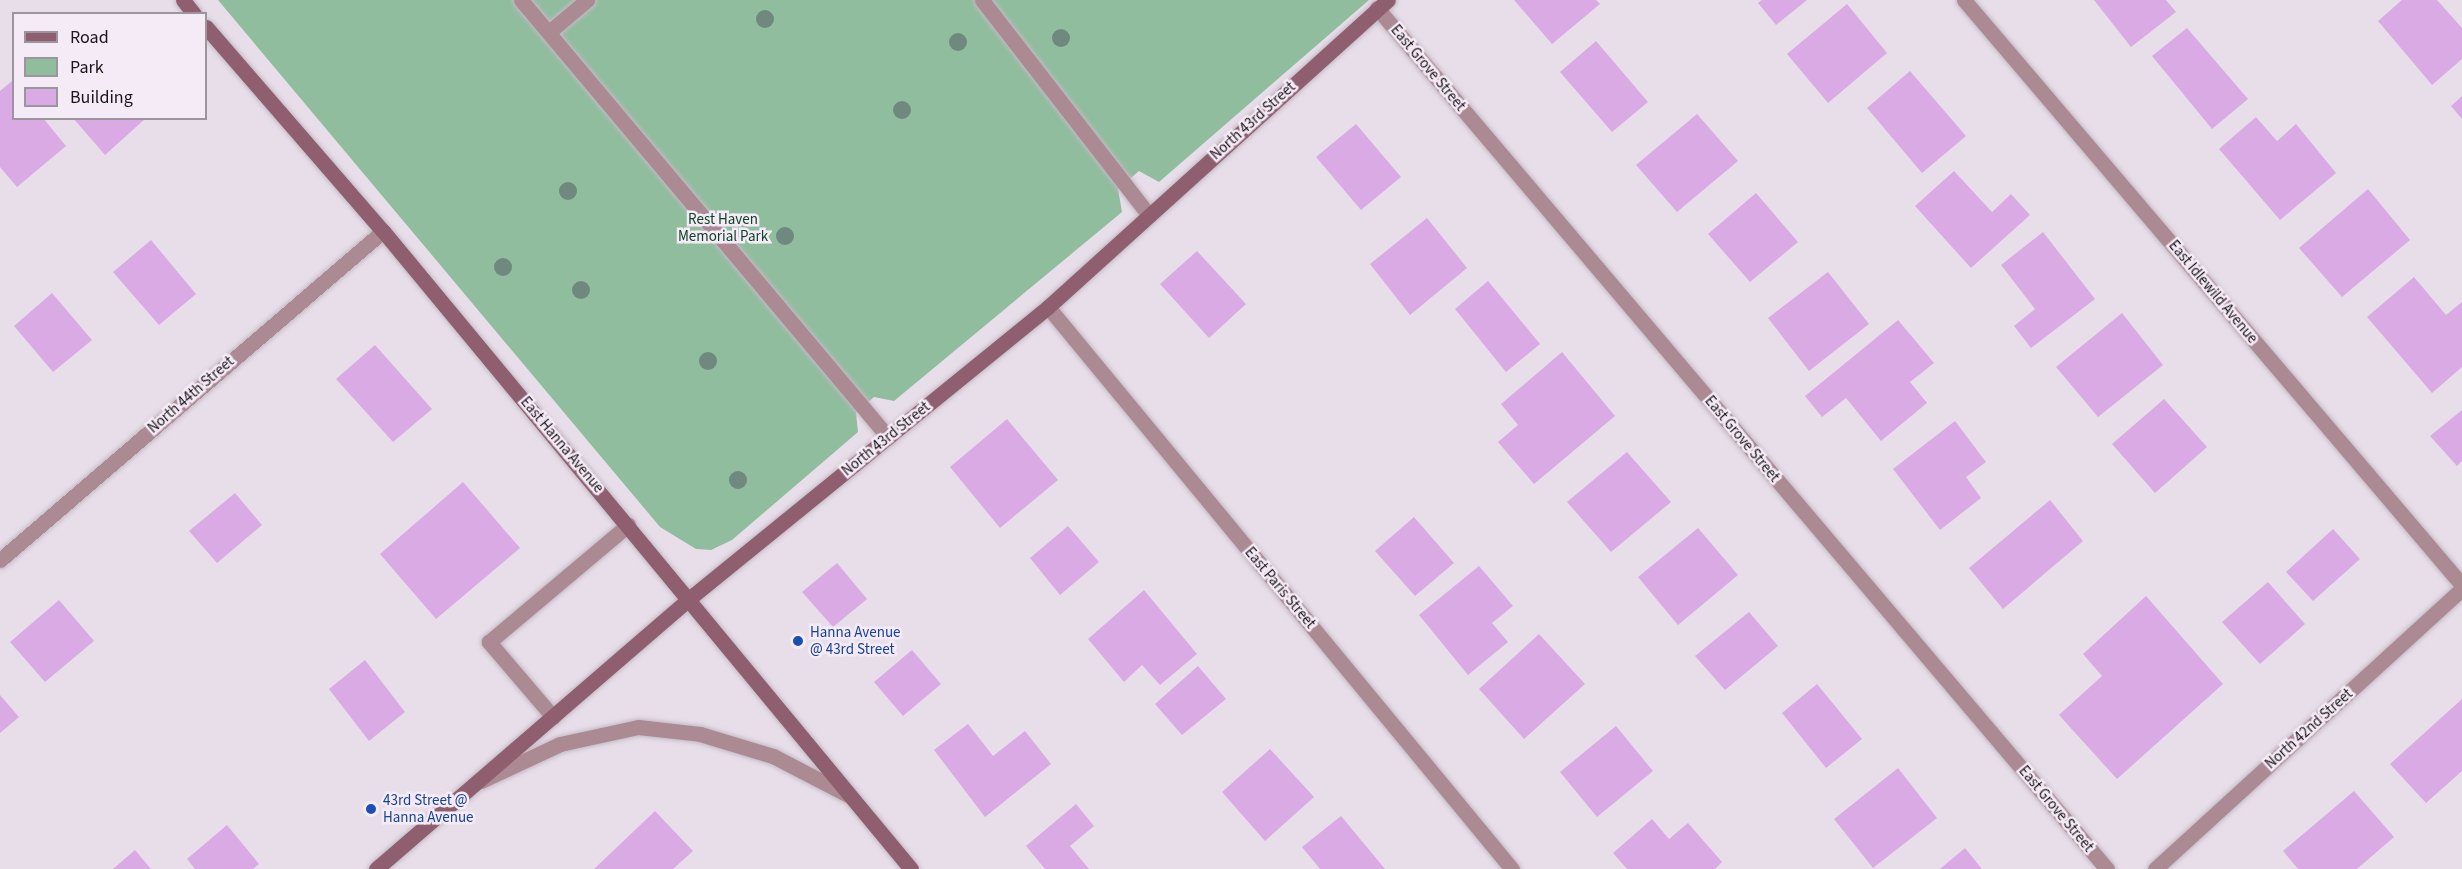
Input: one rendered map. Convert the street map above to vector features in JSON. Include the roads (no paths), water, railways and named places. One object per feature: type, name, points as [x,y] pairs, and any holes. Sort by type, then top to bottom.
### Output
[{"type":"street","points":[[183,0],[192,12]]},
{"type":"street","points":[[521,0],[888,437]]},
{"type":"street","points":[[549,32],[587,0]]},
{"type":"street","points":[[982,0],[1149,215]]},
{"type":"street","name":"East Idlewild Avenue","points":[[1964,0],[2462,587]]},
{"type":"street","name":"North 43rd Street","points":[[376,869],[690,598],[1048,307],[1383,4]]},
{"type":"street","name":"East Grove Street","points":[[1383,4],[2107,869]]},
{"type":"street","name":"East Hanna Avenue","points":[[207,28],[383,231],[690,598],[911,869]]},
{"type":"street","name":"North 44th Street","points":[[0,560],[383,231]]},
{"type":"street","name":"East Paris Street","points":[[1048,307],[1512,869]]},
{"type":"street","points":[[553,717],[489,642],[628,525]]},
{"type":"street","name":"North 42nd Street","points":[[2155,869],[2462,587]]},
{"type":"street","points":[[475,783],[560,744],[638,727],[700,734],[773,756],[852,797]]},
{"type":"place","name":"Hanna Avenue @ 43rd Street","points":[[798,641]]},
{"type":"place","name":"43rd Street @ Hanna Avenue","points":[[371,809]]},
{"type":"park label","name":"Rest Haven Memorial Park","points":[[723,228]]}]
